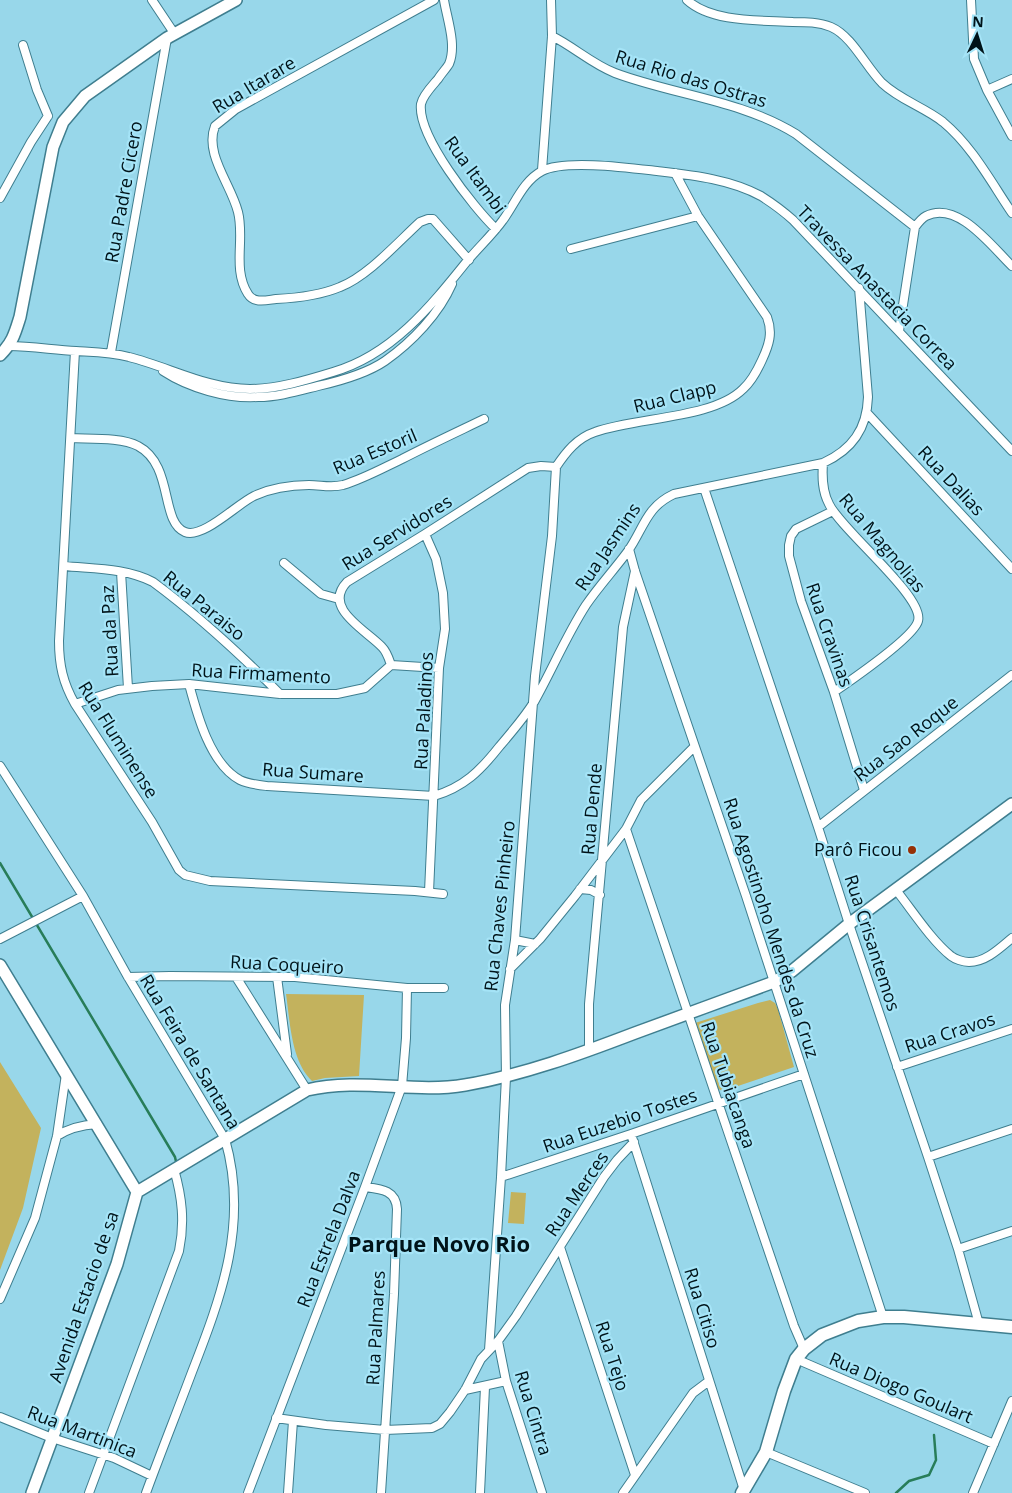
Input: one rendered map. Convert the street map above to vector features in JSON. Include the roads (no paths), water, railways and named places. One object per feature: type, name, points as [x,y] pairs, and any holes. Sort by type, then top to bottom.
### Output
[{"type":"main road","points":[[743,1492],[766,1452],[784,1391],[800,1354],[822,1335],[858,1321],[884,1317],[904,1317],[1012,1327]]},
{"type":"street","points":[[152,0],[170,36]]},
{"type":"street","points":[[0,354],[9,346],[20,317],[53,147],[63,122],[85,96],[170,36],[236,0]]},
{"type":"street","name":"Rua Itarare","points":[[434,0],[236,109],[215,126],[212,138],[213,153],[238,213],[239,256],[242,281],[253,300],[284,299],[340,287],[360,275],[420,222],[428,219],[433,219],[469,260]]},
{"type":"street","name":"Rua Itambi","points":[[444,0],[451,37],[451,55],[449,63],[421,102],[422,116],[427,133],[437,152],[471,202],[496,229]]},
{"type":"street","points":[[9,346],[111,352],[156,365],[168,374],[194,386],[243,397],[274,395],[328,384],[365,371],[384,361],[419,332],[447,295],[454,280],[469,260],[496,229],[521,192],[542,170],[552,36],[551,0]]},
{"type":"street","points":[[688,0],[700,9],[716,15],[811,23],[832,28],[842,35],[885,85],[943,122],[978,162],[1012,213]]},
{"type":"street","points":[[971,0],[974,59],[986,90],[1012,136]]},
{"type":"street","name":"Rua Padre Cicero","points":[[111,352],[170,36]]},
{"type":"street","name":"Rua Rio das Ostras","points":[[552,36],[565,42],[595,64],[615,73],[683,94],[732,106],[778,123],[796,134],[915,227]]},
{"type":"street","points":[[23,45],[36,90],[48,116],[63,122]]},
{"type":"street","points":[[986,90],[1012,79]]},
{"type":"street","points":[[0,198],[31,142],[48,116]]},
{"type":"street","name":"Travessa Anastacia Correa","points":[[542,170],[560,167],[594,166],[674,173],[713,180],[745,189],[760,196],[793,220],[1012,451]]},
{"type":"street","name":"Rua Clapp","points":[[556,468],[572,445],[595,432],[716,405],[743,390],[754,375],[771,336],[771,326],[767,317],[698,216],[674,173]]},
{"type":"street","points":[[899,331],[915,227],[924,217],[944,213],[958,216],[1011,263]]},
{"type":"street","points":[[571,249],[698,216]]},
{"type":"street","name":"Rua Jasmins","points":[[434,796],[450,791],[467,781],[496,751],[533,703],[586,606],[629,549],[648,514],[660,502],[674,494],[823,463],[837,456],[849,446],[864,423],[867,413],[868,397],[859,288]]},
{"type":"street","name":"Rua Fluminense","points":[[75,351],[59,641],[60,662],[64,681],[75,704],[152,822],[174,863],[185,875],[210,880],[444,894]]},
{"type":"street","name":"Rua Dalias","points":[[867,413],[1012,569]]},
{"type":"street","name":"Rua Estoril","points":[[71,438],[121,441],[132,443],[144,450],[156,463],[162,477],[166,488],[169,510],[174,521],[179,529],[192,534],[210,526],[236,506],[254,496],[282,487],[312,485],[329,487],[344,484],[375,472],[484,419]]},
{"type":"street","name":"Rua Magnolias","points":[[823,463],[823,486],[826,498],[833,511],[904,590],[919,613],[918,623],[907,635],[857,677],[834,692]]},
{"type":"street","name":"Rua Servidores","points":[[391,665],[384,648],[342,610],[338,599],[340,589],[347,582],[528,468],[541,466],[556,468]]},
{"type":"street","name":"Rua Chaves Pinheiro","points":[[489,1350],[506,1077],[505,1005],[514,940],[535,676],[552,536],[556,468]]},
{"type":"street","name":"Rua Crisantemos","points":[[704,488],[928,1157],[958,1249],[979,1324]]},
{"type":"street","name":"Rua Cravinas","points":[[833,511],[796,529],[791,536],[789,556],[801,601],[834,692],[864,790]]},
{"type":"street","name":"Rua Paladinos","points":[[426,534],[436,559],[443,593],[445,629],[439,668],[429,892]]},
{"type":"street","name":"Rua Agostinoho Mendes da Cruz","points":[[629,549],[884,1317]]},
{"type":"street","points":[[284,563],[321,594],[338,599]]},
{"type":"street","name":"Rua Paraiso","points":[[64,566],[121,572],[146,578],[171,595],[248,662],[280,694]]},
{"type":"street","name":"Rua Dende","points":[[589,1051],[589,1004],[624,627],[635,571]]},
{"type":"street","name":"Rua da Paz","points":[[121,572],[128,688]]},
{"type":"street","points":[[391,665],[439,668]]},
{"type":"street","name":"Rua Firmamento","points":[[75,704],[128,688],[189,684],[280,694],[337,694],[359,690],[376,679],[391,665]]},
{"type":"street","name":"Rua Sao Roque","points":[[818,827],[1012,675]]},
{"type":"street","name":"Rua Sumare","points":[[189,684],[197,714],[216,754],[223,765],[240,780],[267,786],[434,796]]},
{"type":"street","points":[[510,969],[534,944],[580,889],[626,830],[641,800],[694,747]]},
{"type":"street","name":"Rua Feira de Santana","points":[[0,766],[82,896],[225,1139],[231,1159],[235,1190],[229,1263],[204,1341],[146,1493]]},
{"type":"street","points":[[0,965],[137,1192],[307,1090],[340,1084],[443,1089],[506,1077],[589,1051],[774,982],[792,971],[849,924],[1012,804]]},
{"type":"street","name":"Rua Tubiacanga","points":[[626,830],[794,1326],[800,1354]]},
{"type":"street","points":[[580,889],[592,890],[600,895]]},
{"type":"street","points":[[896,890],[938,943],[960,961],[970,962],[981,959],[994,953],[1012,938]]},
{"type":"street","points":[[0,938],[82,896]]},
{"type":"street","points":[[514,940],[534,944]]},
{"type":"street","name":"Rua Coqueiro","points":[[128,977],[294,977],[407,988],[444,988]]},
{"type":"street","points":[[236,977],[307,1090]]},
{"type":"street","points":[[277,977],[288,1057]]},
{"type":"street","name":"Rua Estrela Dalva","points":[[248,1493],[402,1086],[406,1038],[407,988]]},
{"type":"street","name":"Rua Cravos","points":[[897,1067],[1012,1029]]},
{"type":"street","points":[[0,1299],[35,1218],[57,1136],[66,1073]]},
{"type":"street","name":"Rua Euzebio Tostes","points":[[501,1176],[632,1138],[804,1074]]},
{"type":"street","points":[[57,1136],[66,1130],[96,1124]]},
{"type":"street","points":[[928,1157],[1012,1129]]},
{"type":"street","name":"Rua Merces","points":[[276,1418],[385,1430],[432,1428],[440,1424],[465,1390],[481,1359],[498,1341],[516,1316],[604,1177],[632,1138]]},
{"type":"street","name":"Rua Citiso","points":[[632,1138],[743,1492]]},
{"type":"street","points":[[88,1493],[179,1251],[183,1232],[183,1211],[174,1169]]},
{"type":"street","name":"Rua Palmares","points":[[365,1187],[387,1190],[392,1194],[397,1204],[394,1294],[381,1493]]},
{"type":"street","name":"Avenida Estacio de sa","points":[[32,1493],[117,1264],[137,1192]]},
{"type":"street","points":[[958,1249],[1012,1231]]},
{"type":"street","name":"Rua Tejo","points":[[560,1247],[635,1475]]},
{"type":"street","name":"Rua Cintra","points":[[498,1341],[506,1381],[542,1493]]},
{"type":"street","name":"Rua Diogo Goulart","points":[[800,1354],[994,1444]]},
{"type":"street","points":[[623,1493],[693,1393],[709,1380]]},
{"type":"street","points":[[465,1390],[506,1381]]},
{"type":"street","points":[[480,1493],[485,1386]]},
{"type":"street","points":[[973,1493],[1012,1401]]},
{"type":"street","name":"Rua Martinica","points":[[0,1417],[52,1438],[104,1454],[152,1476]]},
{"type":"street","points":[[288,1493],[293,1421]]},
{"type":"street","points":[[766,1452],[865,1493]]},
{"type":"waterway","points":[[0,863],[175,1157],[177,1166]]},
{"type":"waterway","points":[[896,1493],[909,1481],[929,1475],[936,1460],[934,1435]]},
{"type":"place","name":"Parô Ficou","points":[[912,850]]},
{"type":"district","name":"Parque Novo Rio","points":[[439,1244]]}]
